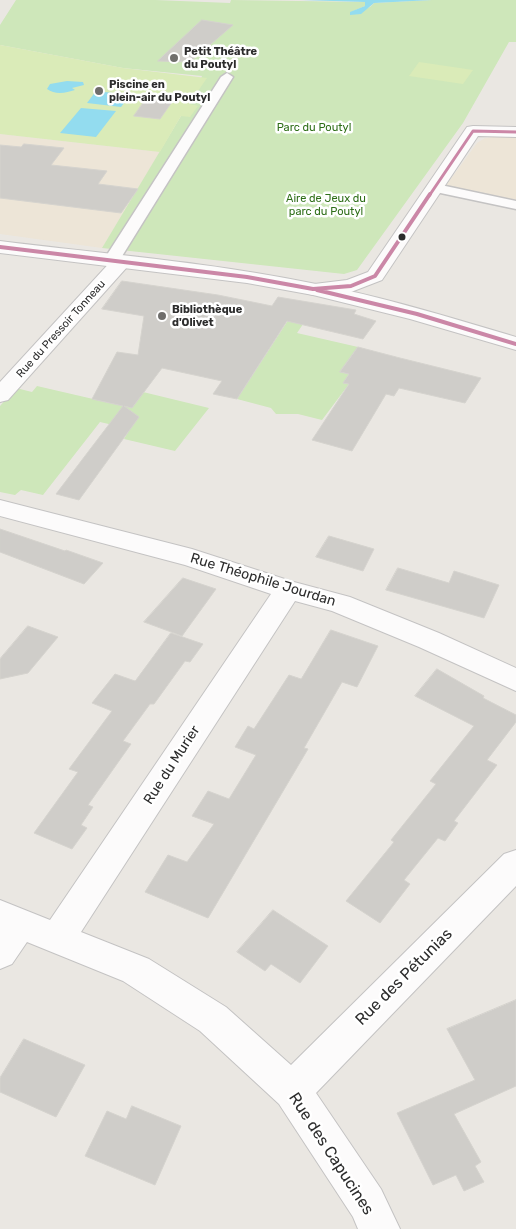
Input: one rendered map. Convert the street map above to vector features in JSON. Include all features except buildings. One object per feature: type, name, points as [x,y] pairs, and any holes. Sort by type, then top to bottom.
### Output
[{"type":"street","points":[[116,262],[227,77]]},
{"type":"street","points":[[313,289],[351,286],[375,276],[473,131],[516,132]]},
{"type":"street","points":[[436,188],[516,205]]},
{"type":"street","points":[[0,247],[247,278],[313,289],[395,309],[516,344]]},
{"type":"street","name":"Rue du Pressoir Tonneau","points":[[0,395],[116,262]]},
{"type":"street","points":[[375,276],[376,294],[395,309]]},
{"type":"street","name":"Rue Théophile Jourdan","points":[[0,508],[192,558],[288,590],[340,604],[428,640],[516,680]]},
{"type":"street","name":"Rue du Murier","points":[[57,939],[288,590]]},
{"type":"street","name":"Rue des Pétunias","points":[[292,1091],[516,864]]},
{"type":"street","points":[[0,954],[9,919]]},
{"type":"street","name":"Rue des Capucines","points":[[9,919],[136,970],[213,1019],[292,1091],[367,1203],[379,1229]]},
{"type":"shaded area","points":[[0,134],[160,152],[102,248],[0,234]]},
{"type":"shaded area","points":[[516,136],[516,203],[445,187],[477,143],[485,138]]},
{"type":"green space","name":"Parc du Poutyl","points":[[16,0],[155,0],[230,3],[231,0],[365,2],[365,6],[351,12],[370,7],[374,3],[432,0],[516,0],[516,42],[509,42],[463,123],[357,270],[344,274],[102,248],[181,116],[197,106],[189,105],[202,76],[123,68],[0,45],[0,25]]},
{"type":"green space","name":"Piscine en plein-air du Poutyl","points":[[0,45],[123,68],[207,78],[189,104],[198,106],[190,117],[181,116],[160,152],[0,134]]},
{"type":"green space","points":[[419,62],[473,70],[463,84],[409,76]]},
{"type":"green space","points":[[298,305],[314,308],[297,333],[358,347],[340,372],[349,374],[344,383],[349,384],[322,420],[298,414],[276,414],[271,408],[237,399]]},
{"type":"green space","points":[[37,386],[132,408],[143,392],[209,408],[175,451],[124,439],[130,429],[100,422],[43,495],[21,490],[15,495],[0,492],[0,406],[16,388],[32,392]]},
{"type":"water","points":[[301,0],[432,0],[374,3],[361,14],[350,15],[350,12],[365,6],[365,2]]},
{"type":"water","points":[[67,81],[83,82],[84,85],[72,88],[75,90],[64,93],[57,93],[47,89],[50,84]]},
{"type":"water","points":[[96,91],[130,95],[121,107],[87,103]]},
{"type":"water","points":[[81,108],[116,111],[96,137],[60,133]]},
{"type":"transit line","points":[[0,247],[247,277],[313,289],[351,286],[375,276],[473,131],[516,132]]},
{"type":"transit line","points":[[317,290],[417,314],[516,344]]},
{"type":"place","name":"Petit Théâtre du Poutyl","points":[[174,58]]},
{"type":"place","name":"Piscine en plein-air du Poutyl","points":[[99,91]]},
{"type":"place","name":"Bibliothèque d'Olivet","points":[[162,316]]},
{"type":"park label","name":"Aire de Jeux du parc du Poutyl","points":[[326,205]]}]
